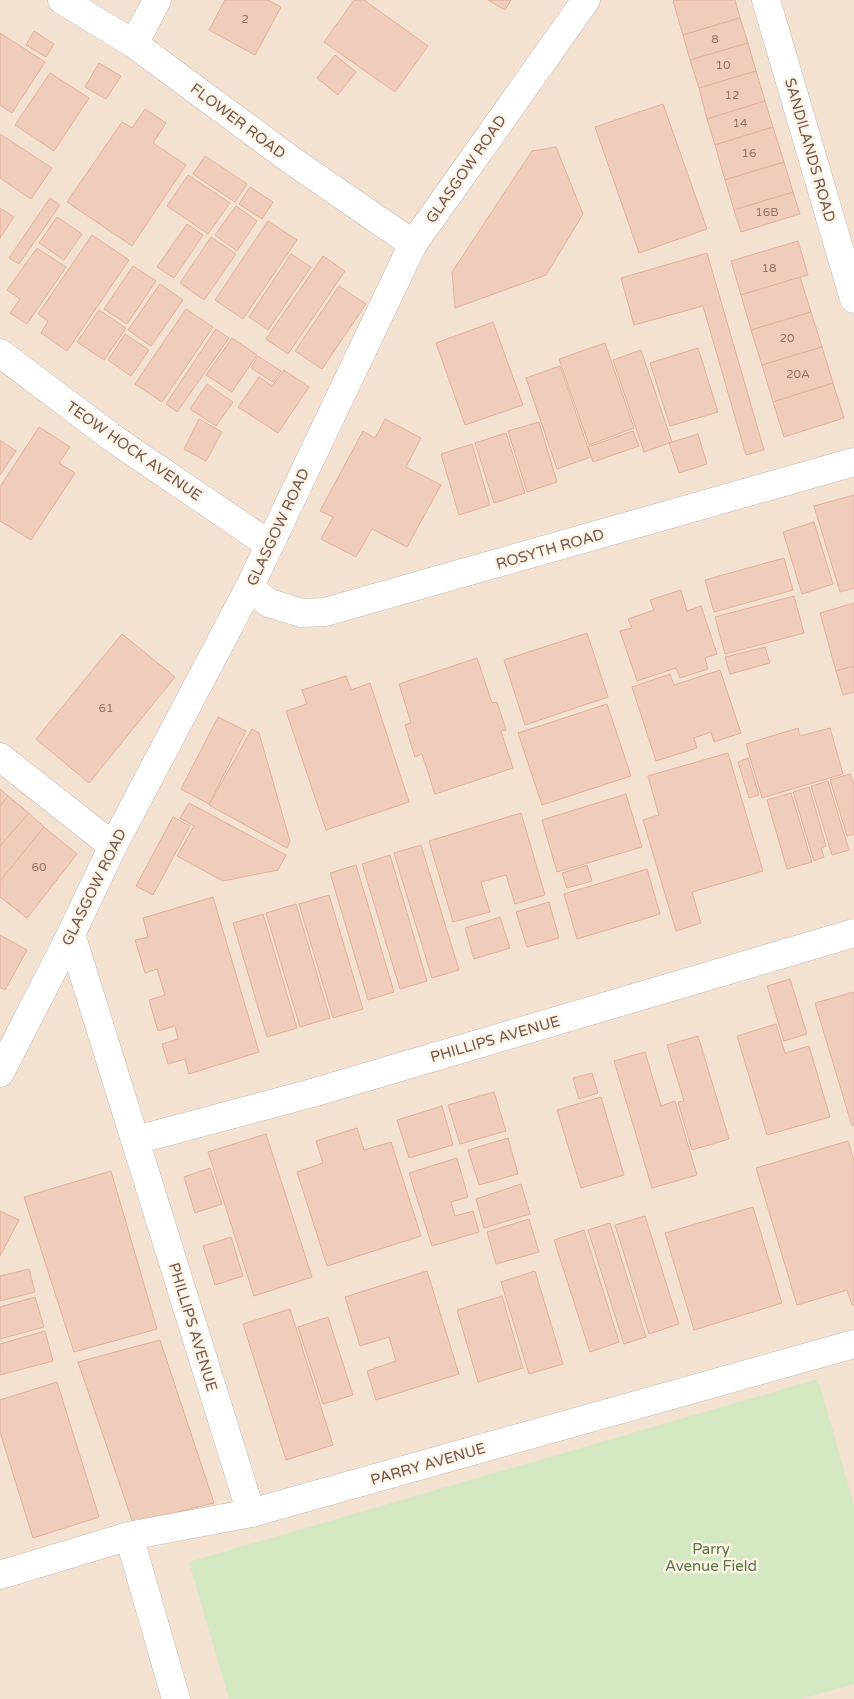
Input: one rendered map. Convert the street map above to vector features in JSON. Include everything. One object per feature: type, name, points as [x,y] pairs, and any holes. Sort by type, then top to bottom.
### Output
[{"type":"street","name":"FLOWER ROAD","points":[[62,0],[134,44],[291,160],[413,244]]},
{"type":"street","points":[[134,44],[156,0]]},
{"type":"street","name":"GLASGOW ROAD","points":[[0,1073],[71,934],[113,846],[249,588],[413,244],[586,0]]},
{"type":"street","name":"SANDILANDS ROAD","points":[[766,0],[854,299]]},
{"type":"street","name":"TEOW HOCK AVENUE","points":[[0,353],[114,439],[270,545]]},
{"type":"street","name":"ROSYTH ROAD","points":[[249,588],[269,602],[302,613],[325,612],[854,462]]},
{"type":"street","points":[[0,757],[113,846]]},
{"type":"street","name":"PHILLIPS AVENUE","points":[[136,1140],[312,1092],[854,933]]},
{"type":"street","name":"PHILLIPS AVENUE","points":[[71,934],[251,1513]]},
{"type":"street","name":"PARRY AVENUE","points":[[0,1575],[130,1536],[251,1513],[854,1344]]},
{"type":"street","points":[[130,1536],[176,1699]]},
{"type":"shaded area","points":[[0,0],[854,0],[854,1699],[0,1699]]},
{"type":"green space","name":"Parry Avenue Field","points":[[818,1379],[854,1505],[854,1684],[801,1699],[229,1699],[189,1562]]},
{"type":"building","points":[[225,0],[268,0],[281,7],[255,55],[209,30]]},
{"type":"building","points":[[354,0],[364,0],[428,46],[395,92],[324,42]]},
{"type":"building","points":[[488,0],[511,0],[505,10]]},
{"type":"building","points":[[735,0],[740,18],[683,35],[673,1]]},
{"type":"building","points":[[740,18],[748,43],[690,60],[683,35]]},
{"type":"building","points":[[34,31],[54,44],[46,57],[26,45]]},
{"type":"building","points":[[0,33],[45,62],[12,113],[0,105]]},
{"type":"building","points":[[748,43],[756,71],[699,88],[690,60]]},
{"type":"building","points":[[335,55],[356,72],[338,95],[317,78]]},
{"type":"building","points":[[99,63],[121,76],[106,99],[85,87]]},
{"type":"building","points":[[756,71],[765,101],[707,119],[699,88]]},
{"type":"building","points":[[50,73],[89,98],[54,151],[15,125]]},
{"type":"building","points":[[765,101],[773,127],[715,145],[707,119]]},
{"type":"building","points":[[663,104],[707,229],[639,253],[595,127]]},
{"type":"building","points":[[145,109],[166,123],[153,143],[186,165],[132,246],[67,202],[122,122],[132,128]]},
{"type":"building","points":[[773,127],[784,162],[725,180],[715,145]]},
{"type":"building","points":[[0,134],[52,168],[31,199],[0,178]]},
{"type":"building","points":[[556,147],[583,214],[546,275],[455,308],[452,272],[532,151]]},
{"type":"building","points":[[205,156],[247,184],[235,202],[193,174]]},
{"type":"building","points":[[784,162],[793,192],[734,210],[725,180]]},
{"type":"building","points":[[188,175],[230,203],[208,234],[167,206]]},
{"type":"building","points":[[250,187],[273,202],[262,219],[239,204]]},
{"type":"building","points":[[793,192],[800,214],[741,232],[734,210]]},
{"type":"building","points":[[50,198],[60,205],[19,264],[9,258]]},
{"type":"building","points":[[236,206],[257,221],[237,251],[215,235]]},
{"type":"building","points":[[0,208],[14,217],[0,238]]},
{"type":"building","points":[[57,217],[82,234],[64,260],[39,243]]},
{"type":"building","points":[[268,221],[297,240],[243,319],[215,300]]},
{"type":"building","points":[[187,224],[203,235],[174,278],[157,267]]},
{"type":"building","points":[[92,235],[129,260],[67,351],[41,333],[48,321],[38,314]]},
{"type":"building","points":[[211,237],[236,254],[204,300],[180,283]]},
{"type":"building","points":[[798,241],[808,275],[741,295],[731,261]]},
{"type":"building","points":[[37,248],[66,267],[27,324],[10,313],[20,299],[7,290]]},
{"type":"building","points":[[707,253],[764,450],[746,455],[703,306],[634,325],[621,278]]},
{"type":"building","points":[[291,254],[311,267],[268,330],[249,317]]},
{"type":"building","points":[[323,256],[345,271],[288,354],[266,339]]},
{"type":"building","points":[[133,266],[156,281],[127,324],[104,309]]},
{"type":"building","points":[[800,277],[811,312],[751,330],[741,295]]},
{"type":"building","points":[[160,284],[183,300],[151,346],[128,330]]},
{"type":"building","points":[[339,286],[366,304],[322,369],[295,351]]},
{"type":"building","points":[[186,309],[213,327],[162,402],[135,384]]},
{"type":"building","points":[[99,310],[126,328],[104,360],[77,342]]},
{"type":"building","points":[[811,312],[822,347],[762,365],[751,330]]},
{"type":"building","points":[[493,322],[523,405],[465,425],[436,343]]},
{"type":"building","points":[[216,329],[229,338],[177,412],[166,404]]},
{"type":"building","points":[[125,334],[149,350],[131,376],[108,360]]},
{"type":"building","points":[[232,338],[257,355],[232,392],[206,375]]},
{"type":"building","points":[[605,343],[634,428],[589,445],[559,359]]},
{"type":"building","points":[[822,347],[833,383],[773,402],[762,365]]},
{"type":"building","points":[[698,348],[718,412],[670,426],[650,363]]},
{"type":"building","points":[[641,350],[672,442],[644,452],[613,360]]},
{"type":"building","points":[[258,356],[281,371],[273,382],[251,368]]},
{"type":"building","points":[[560,366],[591,457],[557,469],[526,378]]},
{"type":"building","points":[[284,370],[309,387],[278,433],[238,407],[259,377],[272,386]]},
{"type":"building","points":[[833,383],[844,418],[784,437],[773,402]]},
{"type":"building","points":[[207,384],[233,402],[216,426],[190,409]]},
{"type":"building","points":[[199,419],[222,432],[206,461],[184,449]]},
{"type":"building","points":[[385,419],[421,438],[406,467],[441,485],[407,547],[372,529],[356,557],[321,539],[333,517],[320,511],[363,431],[375,438]]},
{"type":"building","points":[[539,422],[557,482],[527,492],[508,431]]},
{"type":"building","points":[[39,427],[70,447],[59,463],[75,473],[31,540],[0,521],[0,487]]},
{"type":"building","points":[[633,431],[639,446],[593,462],[588,447]]},
{"type":"building","points":[[506,433],[525,493],[494,503],[475,443]]},
{"type":"building","points":[[698,434],[707,464],[679,473],[669,443]]},
{"type":"building","points":[[0,440],[16,451],[0,475]]},
{"type":"building","points":[[472,444],[490,505],[459,515],[441,454]]},
{"type":"building","points":[[854,495],[854,588],[840,592],[814,506]]},
{"type":"building","points":[[814,522],[833,584],[802,594],[783,532]]},
{"type":"building","points":[[784,558],[793,590],[714,612],[705,580]]},
{"type":"building","points":[[681,590],[687,611],[701,606],[717,654],[705,658],[708,669],[680,678],[676,668],[637,681],[620,631],[632,628],[628,619],[654,610],[650,600]]},
{"type":"building","points":[[794,596],[804,633],[725,654],[715,617]]},
{"type":"building","points":[[854,603],[854,666],[836,671],[820,613]]},
{"type":"building","points":[[587,633],[608,697],[525,725],[504,660]]},
{"type":"building","points":[[122,634],[175,677],[89,783],[36,739]]},
{"type":"building","points":[[765,647],[770,663],[730,674],[725,657]]},
{"type":"building","points":[[477,658],[492,703],[497,702],[506,730],[501,731],[513,768],[435,794],[422,754],[415,757],[405,725],[411,723],[399,684]]},
{"type":"building","points":[[854,666],[854,692],[843,695],[836,671]]},
{"type":"building","points":[[720,670],[741,733],[714,742],[711,732],[694,738],[697,748],[656,761],[632,687],[670,674],[674,685]]},
{"type":"building","points":[[346,676],[351,690],[370,683],[409,802],[326,830],[286,711],[307,704],[302,690]]},
{"type":"building","points":[[607,704],[631,776],[542,805],[518,733]]},
{"type":"building","points":[[218,717],[246,731],[209,804],[181,789]]},
{"type":"building","points":[[798,728],[800,736],[830,728],[843,774],[762,798],[746,744]]},
{"type":"building","points":[[252,729],[259,733],[290,841],[287,848],[209,805]]},
{"type":"building","points":[[728,753],[763,871],[692,892],[701,923],[676,931],[643,820],[659,815],[648,776]]},
{"type":"building","points":[[748,758],[759,795],[749,798],[738,762]]},
{"type":"building","points":[[850,774],[854,785],[854,834],[847,836],[830,780]]},
{"type":"building","points":[[828,781],[849,850],[832,855],[811,786]]},
{"type":"building","points":[[809,787],[826,846],[821,848],[824,857],[814,861],[793,792]]},
{"type":"building","points":[[0,789],[8,796],[0,806]]},
{"type":"building","points":[[791,793],[812,862],[787,869],[767,800]]},
{"type":"building","points":[[626,794],[642,847],[557,872],[542,820]]},
{"type":"building","points":[[8,796],[29,813],[0,846],[0,806]]},
{"type":"building","points":[[189,803],[286,855],[278,870],[223,881],[177,856],[194,826],[180,818]]},
{"type":"building","points":[[29,813],[44,827],[0,881],[0,846]]},
{"type":"building","points":[[521,813],[545,895],[515,904],[506,875],[481,882],[490,912],[453,922],[429,841]]},
{"type":"building","points":[[173,817],[190,826],[153,895],[136,886]]},
{"type":"building","points":[[44,827],[77,854],[27,918],[0,897],[0,881]]},
{"type":"building","points":[[421,845],[459,970],[432,978],[394,853]]},
{"type":"building","points":[[390,855],[427,981],[400,989],[362,864]]},
{"type":"building","points":[[356,865],[394,992],[368,1000],[330,873]]},
{"type":"building","points":[[587,865],[592,881],[567,888],[562,873]]},
{"type":"building","points":[[647,869],[660,914],[577,939],[564,894]]},
{"type":"building","points":[[329,895],[363,1009],[333,1018],[299,904]]},
{"type":"building","points":[[213,897],[259,1052],[189,1074],[185,1059],[168,1064],[162,1044],[178,1039],[175,1026],[158,1031],[149,1000],[165,995],[157,969],[145,973],[135,940],[148,937],[143,918]]},
{"type":"building","points":[[549,902],[559,938],[527,947],[516,912]]},
{"type":"building","points":[[296,904],[330,1018],[300,1027],[266,913]]},
{"type":"building","points":[[263,914],[297,1028],[267,1037],[233,923]]},
{"type":"building","points":[[500,917],[510,948],[474,959],[465,928]]},
{"type":"building","points":[[0,935],[27,950],[5,990],[0,987]]},
{"type":"building","points":[[790,979],[807,1034],[784,1041],[767,986]]},
{"type":"building","points":[[854,992],[854,1126],[852,1126],[815,1003]]},
{"type":"building","points":[[776,1024],[785,1053],[809,1046],[830,1117],[767,1135],[737,1036]]},
{"type":"building","points":[[698,1036],[729,1139],[692,1150],[678,1102],[684,1101],[667,1045]]},
{"type":"building","points":[[645,1052],[661,1106],[675,1101],[697,1175],[652,1188],[614,1061]]},
{"type":"building","points":[[592,1073],[598,1093],[579,1099],[573,1078]]},
{"type":"building","points":[[494,1092],[506,1131],[460,1144],[448,1105]]},
{"type":"building","points":[[601,1097],[624,1175],[581,1188],[557,1110]]},
{"type":"building","points":[[442,1106],[453,1145],[409,1158],[397,1120]]},
{"type":"building","points":[[357,1128],[364,1150],[391,1142],[421,1236],[327,1266],[297,1172],[323,1163],[316,1141]]},
{"type":"building","points":[[266,1134],[312,1277],[254,1296],[208,1152]]},
{"type":"building","points":[[508,1138],[518,1174],[479,1185],[468,1150]]},
{"type":"building","points":[[848,1141],[854,1161],[854,1305],[852,1305],[847,1290],[797,1305],[756,1168]]},
{"type":"building","points":[[457,1158],[468,1197],[451,1202],[455,1216],[473,1211],[479,1232],[432,1246],[409,1173]]},
{"type":"building","points":[[210,1168],[222,1204],[195,1213],[184,1177]]},
{"type":"building","points":[[111,1171],[157,1329],[74,1352],[24,1197]]},
{"type":"building","points":[[521,1184],[530,1214],[484,1228],[476,1199]]},
{"type":"building","points":[[753,1207],[782,1303],[694,1330],[665,1233]]},
{"type":"building","points":[[0,1211],[19,1220],[0,1256]]},
{"type":"building","points":[[645,1216],[679,1324],[649,1334],[615,1225]]},
{"type":"building","points":[[529,1219],[539,1252],[496,1264],[487,1232]]},
{"type":"building","points":[[610,1223],[646,1337],[624,1344],[588,1230]]},
{"type":"building","points":[[584,1230],[619,1342],[590,1352],[554,1240]]},
{"type":"building","points":[[231,1237],[243,1276],[215,1285],[203,1246]]},
{"type":"building","points":[[29,1269],[35,1292],[0,1301],[0,1276]]},
{"type":"building","points":[[427,1271],[459,1374],[376,1400],[367,1371],[396,1361],[389,1337],[360,1346],[345,1297]]},
{"type":"building","points":[[535,1271],[563,1364],[529,1374],[501,1282]]},
{"type":"building","points":[[502,1296],[523,1368],[478,1382],[457,1310]]},
{"type":"building","points":[[35,1297],[44,1327],[0,1339],[0,1307]]},
{"type":"building","points":[[290,1309],[333,1445],[286,1460],[243,1324]]},
{"type":"building","points":[[328,1317],[353,1395],[323,1404],[298,1327]]},
{"type":"building","points":[[45,1331],[53,1361],[0,1375],[0,1344]]},
{"type":"building","points":[[160,1340],[214,1503],[133,1523],[78,1362]]},
{"type":"building","points":[[57,1382],[99,1517],[33,1538],[0,1432],[0,1400]]}]
